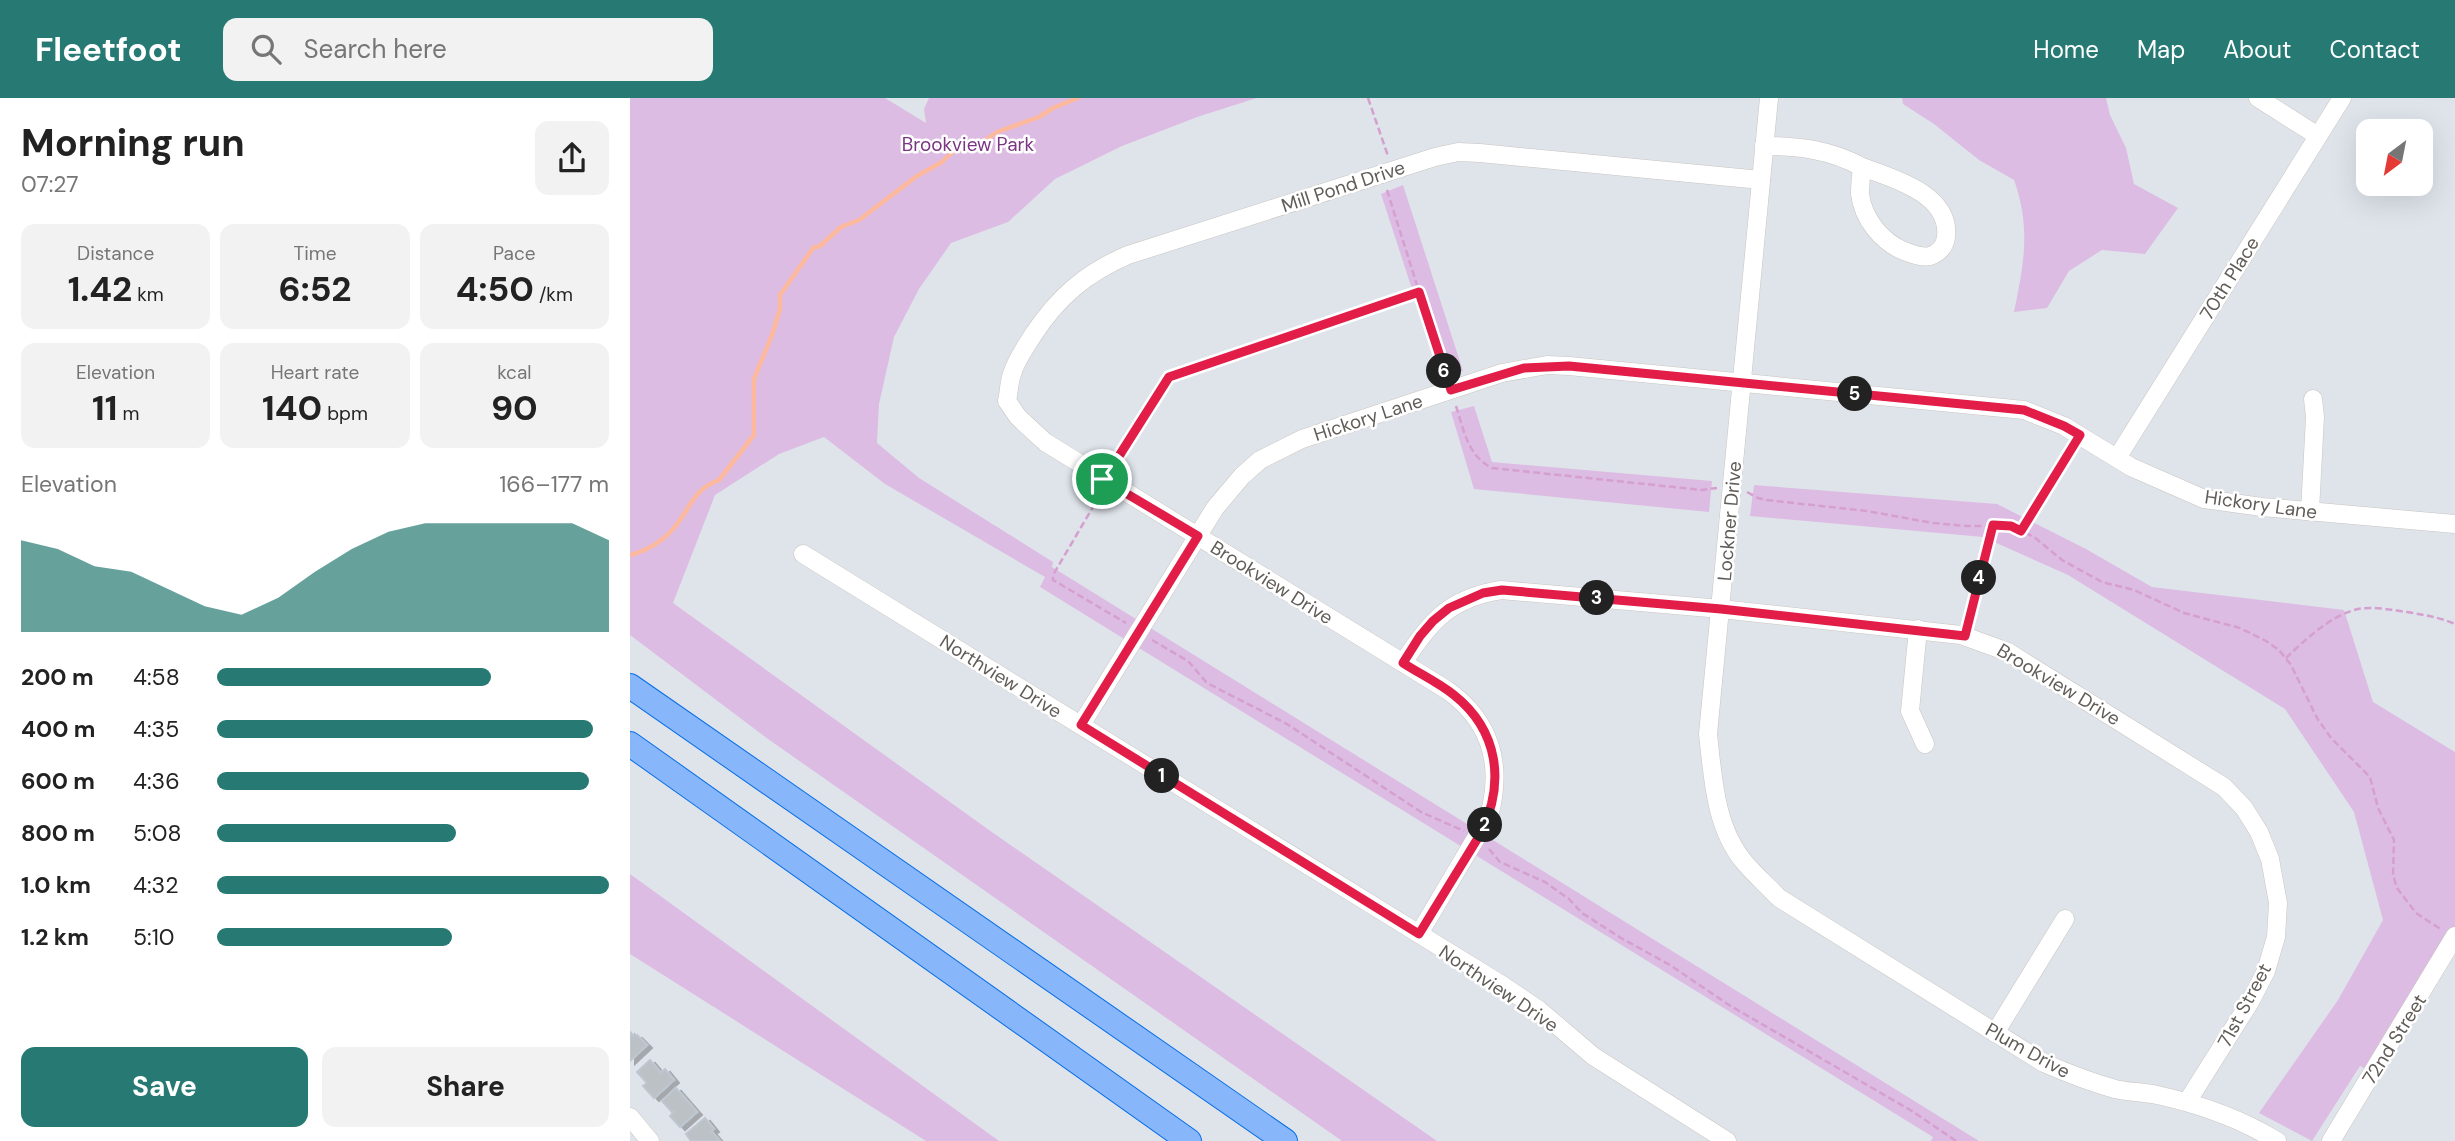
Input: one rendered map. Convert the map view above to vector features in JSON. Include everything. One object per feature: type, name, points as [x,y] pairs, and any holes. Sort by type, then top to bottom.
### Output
[{"type":"highway","points":[[630,686],[1285,1141]]},
{"type":"highway","points":[[630,744],[1189,1141]]},
{"type":"street","name":"Lockner Drive","points":[[1769,98],[1708,734],[1714,790],[1728,836],[1744,862],[1779,898],[1801,911]]},
{"type":"street","points":[[2258,98],[2318,136]]},
{"type":"street","name":"70th Place","points":[[2117,458],[2342,98]]},
{"type":"street","points":[[1765,146],[1789,146],[1828,152],[1915,190],[1933,201],[1944,218],[1947,235],[1941,250],[1928,257],[1915,255],[1900,249],[1883,237],[1868,219],[1863,207],[1860,194],[1862,167]]},
{"type":"street","name":"Mill Pond Drive","points":[[1007,401],[1011,375],[1019,358],[1051,310],[1068,291],[1106,264],[1402,166],[1458,152],[1761,180]]},
{"type":"street","name":"Hickory Lane","points":[[1081,725],[1226,492],[1260,460],[1302,439],[1502,373],[1546,365],[2024,410],[2064,426],[2131,467],[2204,499],[2455,524]]},
{"type":"street","points":[[2310,511],[2315,417],[2313,399]]},
{"type":"street","name":"Brookview Drive","points":[[1007,401],[1018,417],[1045,442],[1447,690],[1468,708],[1480,723],[1489,740],[1494,760],[1494,797],[1489,816],[1419,934]]},
{"type":"street","name":"Northview Drive","points":[[803,554],[1539,1010],[1593,1056],[1727,1141]]},
{"type":"street","name":"Brookview Drive","points":[[1403,663],[1433,621],[1449,608],[1483,593],[1519,591],[1721,609],[1965,636],[2008,652],[2224,788],[2244,808],[2259,832],[2270,859]]},
{"type":"street","points":[[1918,629],[1910,711],[1925,744]]},
{"type":"street","name":"71st Street","points":[[2187,1102],[2250,1002],[2266,971],[2276,937],[2278,902],[2270,859]]},
{"type":"street","name":"Plum Drive","points":[[1801,911],[2044,1063],[2073,1076],[2118,1090],[2187,1102],[2229,1117],[2277,1141]]},
{"type":"street","points":[[1995,1033],[2065,919]]},
{"type":"street","name":"72nd Street","points":[[2331,1141],[2449,933]]},
{"type":"street","points":[[630,1117],[650,1141]]},
{"type":"path","points":[[1368,98],[1390,163],[1384,182],[1469,446],[1478,459],[1492,468],[1702,490],[1732,487],[1766,500],[1867,511],[1933,523],[2011,526],[2034,537],[2062,560],[2102,582],[2134,590],[2184,613],[2254,633],[2286,658],[2317,718],[2331,738],[2370,777],[2378,808],[2394,839],[2393,874],[2397,888],[2416,913],[2449,933]]},
{"type":"path","points":[[1102,479],[1101,470],[1119,456],[1169,377],[1419,292]]},
{"type":"path","points":[[2021,531],[2080,435]]},
{"type":"path","points":[[1965,636],[1993,525]]},
{"type":"path","points":[[2286,658],[2312,635],[2342,615],[2358,609],[2438,617],[2455,624]]},
{"type":"green space","name":"Brookview Park","points":[[630,98],[885,98],[926,123],[924,109],[929,98],[1257,98],[1200,116],[1122,146],[1055,179],[1008,222],[951,243],[919,289],[894,337],[879,404],[877,443],[919,478],[1053,562],[1052,567],[1979,1141],[1931,1141],[1933,1137],[1040,587],[1045,577],[885,484],[824,437],[779,454],[715,495],[673,603],[989,830],[1437,1141],[1342,1141],[768,739],[630,635]]},
{"type":"green space","points":[[1902,98],[2106,98],[2110,115],[2126,148],[2134,184],[2178,208],[2145,254],[2102,250],[2069,271],[2047,308],[2014,312],[2021,277],[2024,230],[2023,214],[2014,180],[1979,160],[1934,124],[1903,104]]},
{"type":"green space","points":[[1403,185],[1463,371],[1441,378],[1381,194]]},
{"type":"green space","points":[[1474,406],[1492,462],[1712,481],[1709,512],[1474,489],[1451,412]]},
{"type":"green space","points":[[1754,485],[1997,504],[2086,549],[2152,587],[2344,610],[2373,702],[2455,752],[2455,936],[2373,1073],[2360,1066],[2312,1141],[2259,1113],[2338,1000],[2383,920],[2354,812],[2285,709],[2068,575],[1983,537],[1750,516]]},
{"type":"green space","points":[[630,874],[999,1141],[926,1141],[630,954]]},
{"type":"building","points":[[630,1032],[647,1045],[630,1061]]},
{"type":"building","points":[[650,1060],[661,1073],[665,1069],[674,1080],[654,1098],[643,1086],[647,1083],[637,1072]]},
{"type":"building","points":[[676,1088],[697,1112],[680,1127],[670,1116],[675,1111],[672,1112],[662,1101]]},
{"type":"building","points":[[705,1118],[720,1141],[691,1141],[686,1134]]},
{"type":"waterway","points":[[630,555],[662,540],[677,524],[698,493],[719,480],[754,435],[754,379],[772,335],[780,309],[780,295],[813,248],[820,246],[841,227],[859,220],[951,153],[984,141],[997,132],[1039,117],[1078,98]]},
{"type":"route","points":[[1419,292],[1451,390],[1524,368],[1569,366],[2024,410],[2080,435],[2021,531],[2005,524],[1993,525],[1965,636],[1721,609],[1502,590],[1465,599],[1449,608],[1420,636],[1403,663],[1454,695],[1468,708],[1489,740],[1496,778],[1489,816],[1481,833],[1419,934],[1081,725],[1198,536],[1102,479],[1101,470],[1119,456],[1169,377],[1419,292]]}]
